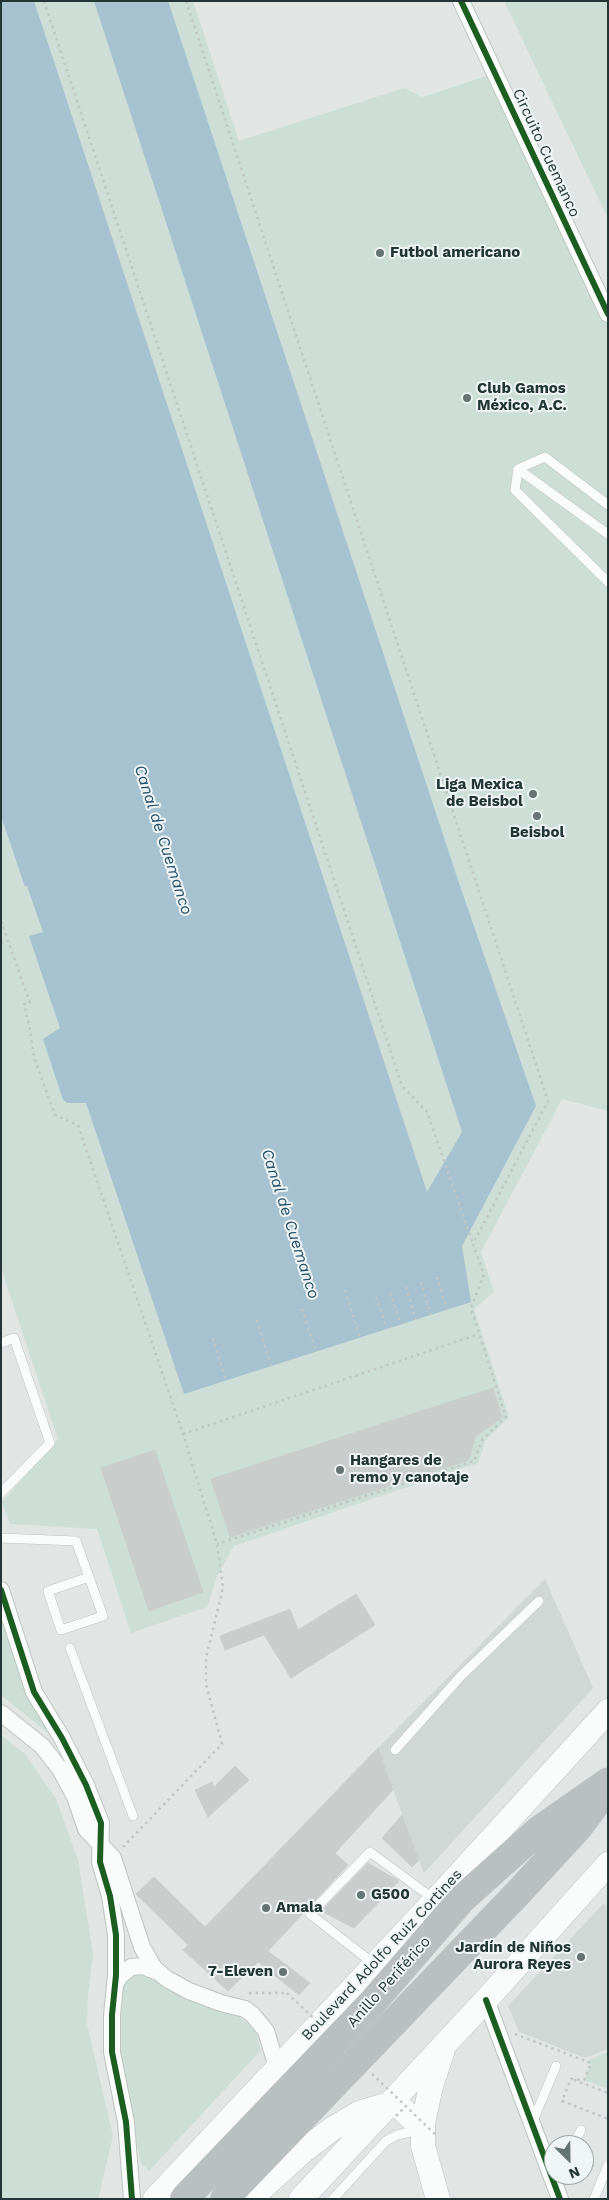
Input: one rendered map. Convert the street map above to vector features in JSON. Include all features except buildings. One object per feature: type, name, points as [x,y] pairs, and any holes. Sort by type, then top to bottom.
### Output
[{"type":"highway","name":"Anillo Periférico","points":[[224,2199],[577,1829],[602,1796],[608,1782]]},
{"type":"highway","name":"Anillo Periférico","points":[[184,2199],[372,2003],[462,1899],[538,1831],[608,1782]]},
{"type":"main road","name":"Boulevard Adolfo Ruiz Cortines","points":[[155,2199],[436,1900],[608,1711]]},
{"type":"main road","points":[[301,2199],[397,2108],[445,2045],[608,1864]]},
{"type":"main road","points":[[438,2199],[423,2146],[423,2129],[430,2091],[445,2045]]},
{"type":"main road","points":[[250,2199],[303,2151],[332,2129],[359,2113],[400,2108],[423,2129]]},
{"type":"street","name":"Circuito Cuemanco","points":[[461,1],[608,314]]},
{"type":"street","points":[[1,1590],[34,1692],[62,1738],[86,1785],[101,1823],[100,1862],[110,1896],[116,1934],[112,2052],[126,2122],[132,2199]]},
{"type":"street","points":[[1,1713],[42,1746],[60,1769],[75,1797],[86,1829],[113,1858],[142,1946],[149,1961],[160,1974]]},
{"type":"street","points":[[115,1984],[125,1971],[137,1966],[149,1967],[189,1991],[221,2004],[245,2009],[252,2014],[266,2031],[277,2067]]},
{"type":"street","points":[[486,2000],[557,2186]]},
{"type":"lane","points":[[518,469],[545,457],[608,505]]},
{"type":"lane","points":[[518,469],[608,534]]},
{"type":"lane","points":[[518,469],[515,490],[608,582]]},
{"type":"lane","points":[[1,1343],[14,1338],[50,1443],[1,1493]]},
{"type":"lane","points":[[1,1538],[76,1541],[89,1577],[103,1616],[61,1630],[48,1591],[89,1577]]},
{"type":"lane","points":[[396,1750],[461,1676],[538,1601]]},
{"type":"lane","points":[[70,1648],[133,1816]]},
{"type":"lane","points":[[374,1964],[310,1914],[370,1852],[436,1900]]},
{"type":"lane","points":[[532,2124],[556,2066]]},
{"type":"lane","points":[[333,2199],[386,2141],[397,2135],[423,2129]]},
{"type":"lane","points":[[578,2135],[581,2130]]},
{"type":"lane","points":[[594,2199],[608,2165]]},
{"type":"path","points":[[44,1],[402,1086],[427,1112],[484,1274],[470,1308],[506,1417],[482,1440],[474,1461],[217,1544]]},
{"type":"path","points":[[186,1],[548,1101],[473,1244]]},
{"type":"path","points":[[1,921],[30,1002],[24,1004],[34,1057],[55,1115],[78,1125],[183,1434],[217,1544],[223,1588],[206,1658],[206,1684],[222,1744],[113,1858]]},
{"type":"path","points":[[2,943],[8,940]]},
{"type":"path","points":[[437,1277],[447,1310]]},
{"type":"path","points":[[421,1282],[431,1315]]},
{"type":"path","points":[[406,1287],[416,1320]]},
{"type":"path","points":[[345,1290],[360,1338]]},
{"type":"path","points":[[390,1293],[401,1325]]},
{"type":"path","points":[[376,1297],[387,1329]]},
{"type":"path","points":[[302,1309],[316,1352]]},
{"type":"path","points":[[257,1320],[271,1366]]},
{"type":"path","points":[[183,1434],[479,1334]]},
{"type":"path","points":[[213,1338],[226,1380]]},
{"type":"path","points":[[247,1992],[287,1994]]},
{"type":"path","points":[[571,2079],[608,2094]]},
{"type":"shaded area","points":[[545,1579],[593,1688],[424,1873],[378,1748]]},
{"type":"shaded area","name":"Jardín de Niños Aurora Reyes","points":[[604,1903],[608,1910],[608,2049],[585,2058],[519,2032],[508,2006]]},
{"type":"green space","points":[[1,1],[193,1],[239,141],[404,88],[423,97],[489,75],[608,322],[608,1111],[562,1099],[481,1252],[494,1292],[474,1309],[509,1417],[486,1440],[478,1463],[234,1546],[217,1576],[207,1607],[131,1633],[97,1529],[10,1524],[2,1502],[58,1439],[1,1268]]},
{"type":"green space","points":[[504,1],[608,1],[608,219]]},
{"type":"green space","points":[[1,1606],[53,1737],[1,1695]]},
{"type":"green space","points":[[1,1735],[25,1754],[56,1799],[78,1860],[93,1954],[87,2024],[113,2136],[98,2199],[1,2199]]},
{"type":"green space","points":[[140,1971],[179,1994],[237,2015],[256,2031],[261,2050],[149,2171],[141,2163],[117,2052],[116,2025],[123,1980]]},
{"type":"green space","points":[[608,2052],[608,2089],[584,2080],[591,2064],[586,2061]]},
{"type":"water","name":"Canal de Cuemanco","points":[[1,1],[34,1],[427,1192],[462,1132],[94,1],[168,1],[458,880],[536,1106],[462,1246],[471,1302],[184,1394],[86,1103],[67,1103],[63,1100],[43,1039],[60,1028],[29,936],[43,932],[27,886],[25,887],[1,816]]},
{"type":"cycle path","points":[[461,1],[608,314]]},
{"type":"cycle path","points":[[1,1590],[34,1692],[62,1738],[86,1785],[101,1823],[100,1862],[110,1896],[116,1935],[112,2052],[126,2122],[132,2199]]},
{"type":"cycle path","points":[[486,2000],[560,2199]]},
{"type":"place","name":"Futbol americano","points":[[380,253]]},
{"type":"place","name":"Club Gamos México, A.C.","points":[[467,398]]},
{"type":"place","name":"Liga Mexica de Beisbol","points":[[533,794]]},
{"type":"place","name":"Beisbol","points":[[537,816]]},
{"type":"place","name":"Hangares de remo y canotaje","points":[[340,1470]]},
{"type":"place","name":"G500","points":[[361,1895]]},
{"type":"place","name":"Amala","points":[[266,1908]]},
{"type":"place","name":"Jardín de Niños Aurora Reyes","points":[[581,1957]]},
{"type":"place","name":"7-Eleven","points":[[283,1972]]}]
